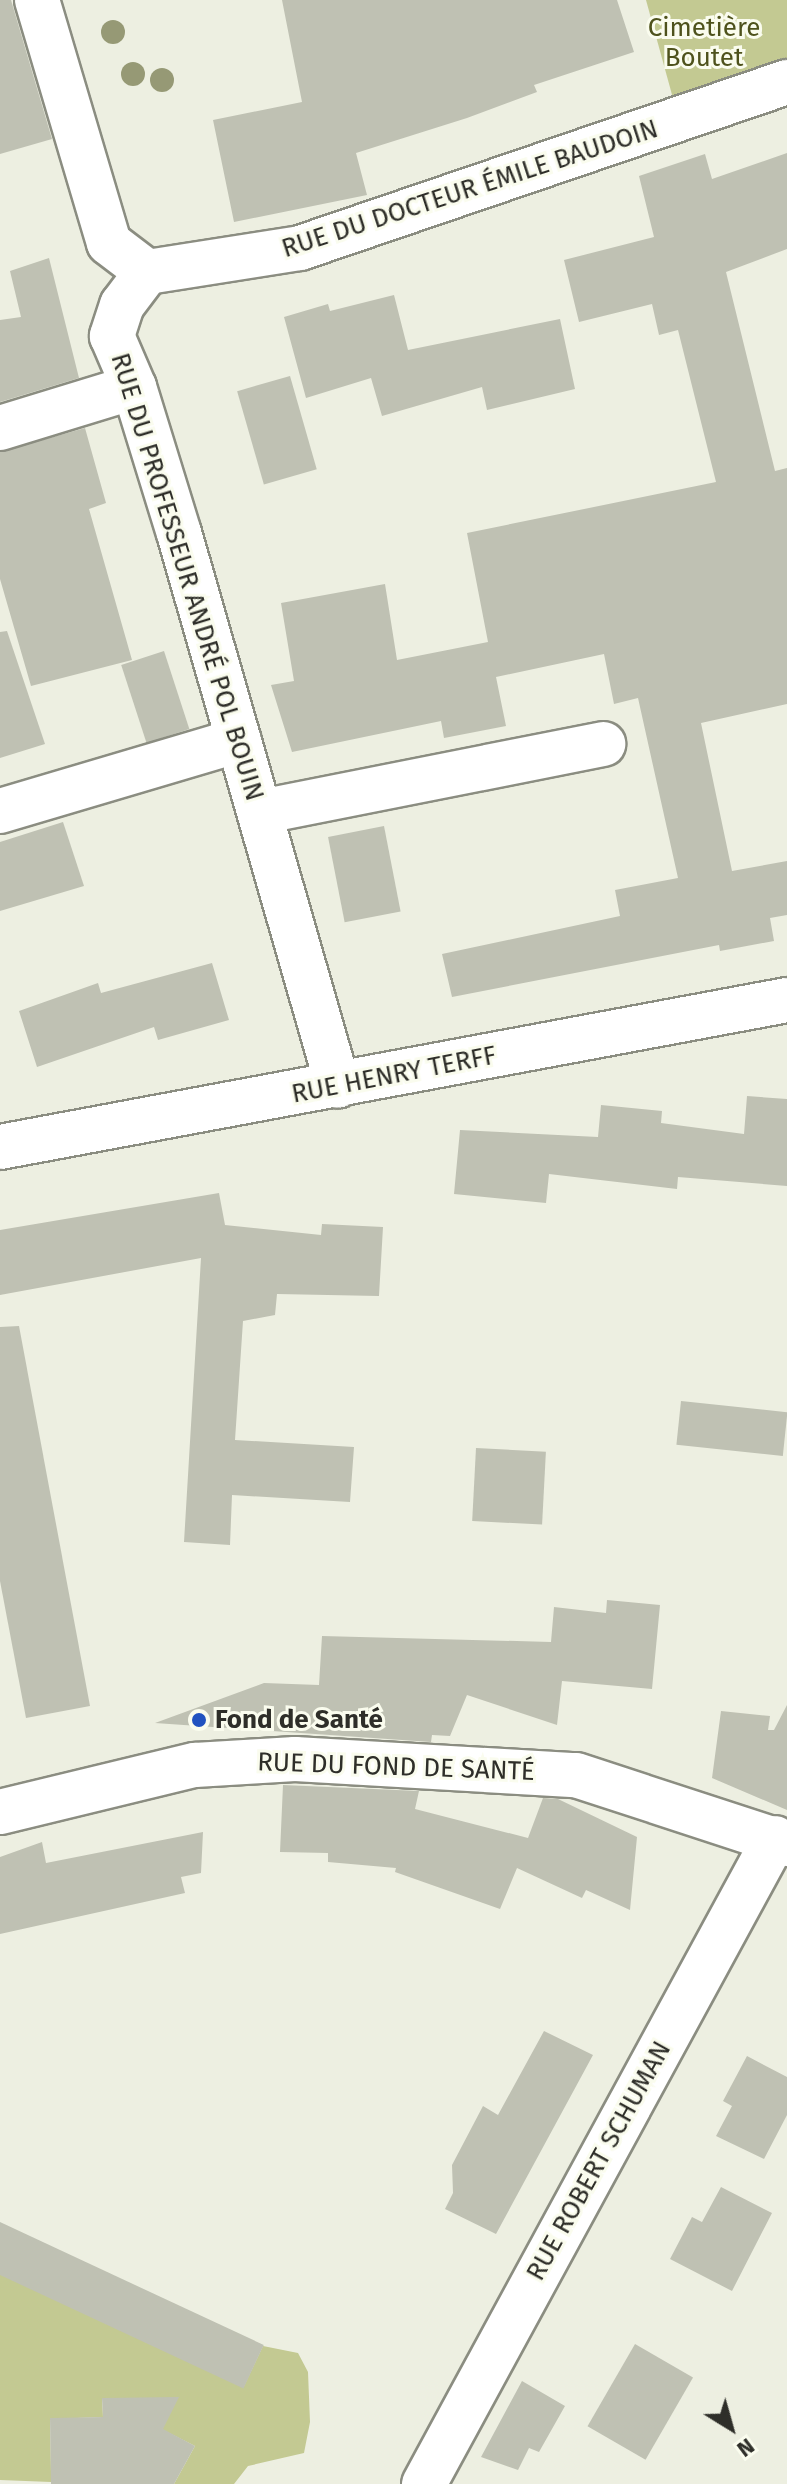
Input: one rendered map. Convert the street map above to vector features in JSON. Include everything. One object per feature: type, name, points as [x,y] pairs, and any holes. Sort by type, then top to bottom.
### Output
[{"type":"street","points":[[37,0],[109,243],[147,272]]},
{"type":"street","name":"RUE DU DOCTEUR ÉMILE BAUDOIN","points":[[147,272],[300,248],[787,82]]},
{"type":"street","name":"RUE DU PROFESSEUR ANDRÉ POL BOUIN","points":[[147,272],[122,305],[112,336],[134,387],[338,1086]]},
{"type":"street","points":[[0,428],[134,387]]},
{"type":"street","points":[[0,811],[239,740]]},
{"type":"street","points":[[260,812],[603,744]]},
{"type":"street","name":"RUE HENRY TERFF","points":[[0,1147],[787,1000]]},
{"type":"street","name":"RUE DU FOND DE SANTÉ","points":[[0,1812],[195,1765],[295,1759],[576,1775],[781,1841]]},
{"type":"street","name":"RUE ROBERT SCHUMAN","points":[[424,2484],[781,1841]]},
{"type":"green space","name":"Cimetière Boutet","points":[[646,0],[787,0],[787,59],[674,102]]},
{"type":"green space","points":[[0,2271],[244,2386],[263,2346],[298,2353],[308,2372],[310,2422],[304,2453],[248,2466],[234,2484],[174,2484],[195,2446],[102,2399],[103,2417],[50,2419],[51,2472],[102,2484],[0,2480]]},
{"type":"building","points":[[0,0],[11,0],[52,139],[0,154]]},
{"type":"building","points":[[282,0],[617,0],[634,52],[534,85],[537,92],[467,118],[356,153],[367,195],[234,222],[213,120],[302,102]]},
{"type":"building","points":[[787,153],[787,249],[726,272],[775,471],[787,468],[787,704],[701,723],[732,871],[787,861],[787,915],[770,918],[774,941],[720,951],[719,945],[452,997],[442,954],[620,916],[615,890],[678,878],[638,698],[614,704],[604,654],[496,677],[506,726],[444,738],[441,721],[292,752],[271,685],[294,681],[281,603],[385,584],[397,660],[488,642],[467,533],[716,482],[678,330],[659,335],[652,304],[579,322],[564,260],[654,237],[639,176],[705,154],[712,179]]},
{"type":"building","points":[[49,258],[79,378],[0,402],[0,320],[21,317],[10,271]]},
{"type":"building","points":[[394,295],[408,350],[560,319],[575,389],[487,410],[482,387],[382,416],[371,378],[306,398],[284,317],[328,304],[330,311]]},
{"type":"building","points":[[290,376],[317,469],[264,484],[237,391]]},
{"type":"building","points":[[85,428],[106,503],[89,509],[132,660],[31,686],[0,579],[0,452]]},
{"type":"building","points":[[7,631],[45,744],[0,758],[0,632]]},
{"type":"building","points":[[164,651],[189,729],[147,743],[121,665]]},
{"type":"building","points":[[63,822],[84,886],[0,911],[0,842]]},
{"type":"building","points":[[384,826],[401,911],[345,922],[328,837]]},
{"type":"building","points":[[212,963],[229,1020],[158,1040],[154,1027],[37,1067],[19,1011],[98,983],[101,993]]},
{"type":"building","points":[[747,1096],[787,1099],[787,1186],[678,1177],[677,1189],[549,1174],[546,1203],[454,1194],[460,1130],[598,1137],[601,1105],[662,1111],[661,1123],[744,1134]]},
{"type":"building","points":[[219,1193],[225,1225],[321,1235],[322,1224],[383,1227],[379,1296],[277,1294],[275,1315],[243,1321],[235,1440],[354,1447],[350,1502],[232,1495],[230,1545],[184,1542],[201,1258],[0,1295],[0,1230]]},
{"type":"building","points":[[19,1326],[90,1706],[26,1718],[0,1581],[0,1327]]},
{"type":"building","points":[[681,1401],[787,1412],[783,1456],[676,1445]]},
{"type":"building","points":[[476,1448],[546,1452],[542,1525],[472,1521]]},
{"type":"building","points":[[607,1600],[660,1605],[652,1689],[562,1681],[557,1725],[467,1695],[450,1736],[432,1735],[431,1742],[155,1723],[264,1683],[319,1685],[322,1636],[551,1642],[554,1607],[606,1613]]},
{"type":"building","points":[[787,1705],[787,1810],[712,1778],[721,1711],[770,1716],[768,1730],[774,1730]]},
{"type":"building","points":[[283,1785],[419,1791],[415,1809],[528,1838],[543,1798],[558,1799],[637,1837],[630,1910],[586,1890],[582,1898],[517,1868],[500,1909],[395,1872],[396,1868],[328,1862],[328,1853],[280,1852]]},
{"type":"building","points":[[203,1832],[201,1873],[181,1877],[185,1893],[0,1934],[0,1857],[42,1842],[46,1863]]},
{"type":"building","points":[[544,2031],[593,2055],[496,2234],[445,2209],[453,2193],[452,2165],[483,2106],[498,2115]]},
{"type":"building","points":[[747,2056],[787,2077],[787,2115],[764,2159],[716,2136],[732,2106],[723,2101]]},
{"type":"building","points":[[721,2187],[772,2213],[732,2291],[670,2259],[692,2217],[702,2222]]},
{"type":"building","points":[[0,2222],[264,2345],[243,2388],[0,2275]]},
{"type":"building","points":[[635,2344],[693,2378],[646,2460],[588,2426]]},
{"type":"building","points":[[522,2381],[565,2406],[539,2452],[529,2448],[518,2470],[481,2457]]},
{"type":"building","points":[[179,2397],[163,2429],[195,2446],[174,2484],[51,2484],[50,2418],[103,2417],[102,2398]]},
{"type":"place","name":"Fond de Santé","points":[[199,1720]]}]
